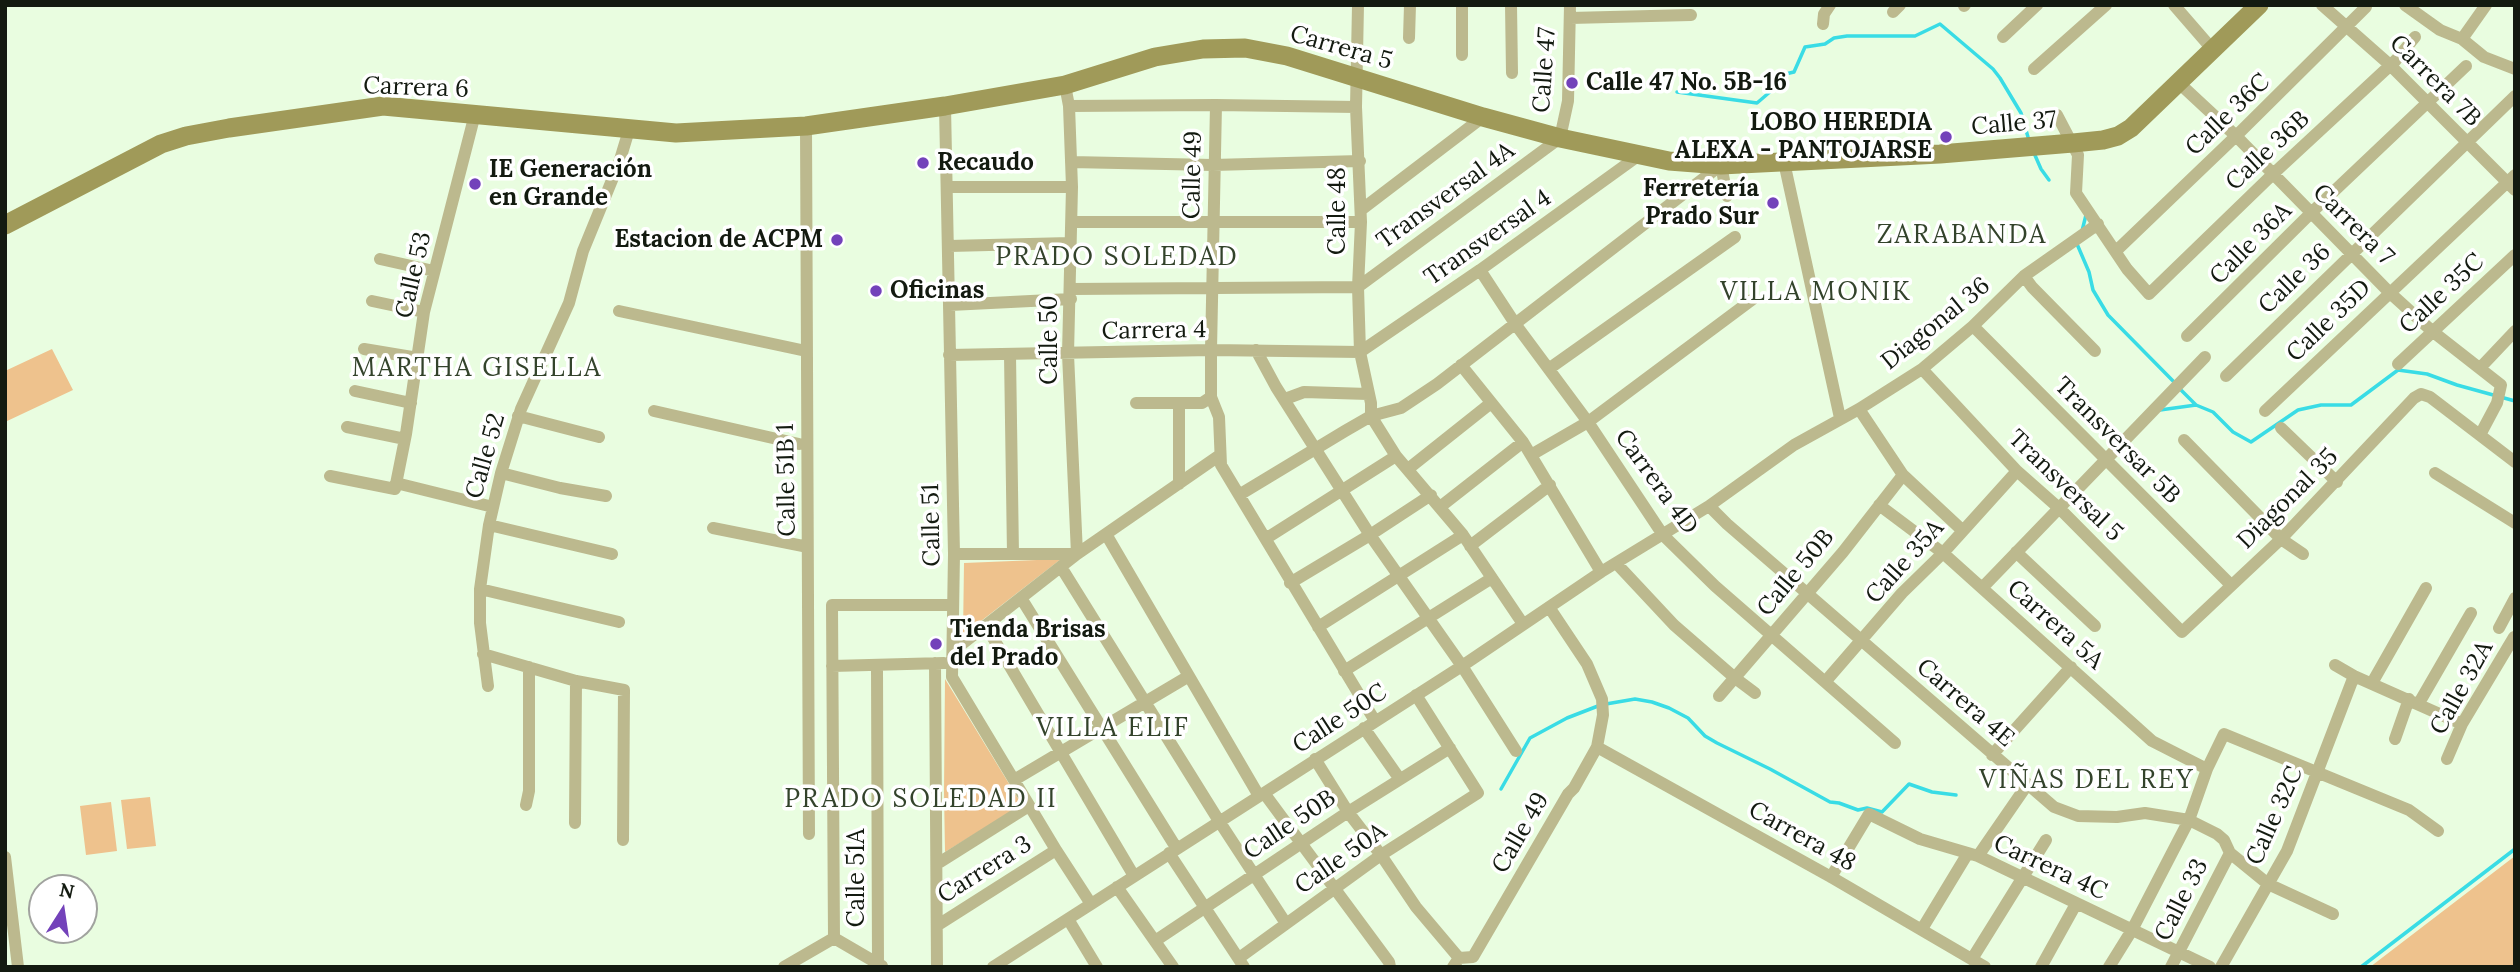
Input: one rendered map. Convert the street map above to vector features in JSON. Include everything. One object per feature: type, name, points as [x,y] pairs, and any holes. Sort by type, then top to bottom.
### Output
[{"type":"main road","name":"Calle 37","points":[[1721,165],[1940,155],[2104,140],[2131,128],[2259,5]]},
{"type":"main road","name":"Carrera 5","points":[[806,126],[1065,85],[1155,57],[1203,48],[1245,48],[1287,56],[1560,138],[1638,156],[1721,165]]},
{"type":"main road","name":"Carrera 6","points":[[5,225],[162,144],[186,136],[383,106],[676,133],[806,126]]},
{"type":"street","name":"Calle 48","points":[[1358,5],[1356,107],[1361,216],[1358,287],[1360,352],[1371,416]]},
{"type":"street","points":[[1409,5],[1409,38]]},
{"type":"street","points":[[1462,5],[1462,55]]},
{"type":"street","points":[[1511,5],[1512,73]]},
{"type":"street","points":[[1823,24],[1824,14],[1830,5]]},
{"type":"street","points":[[2003,37],[2036,5]]},
{"type":"street","points":[[2034,69],[2106,5]]},
{"type":"street","points":[[2174,5],[2213,50]]},
{"type":"street","name":"Carrera 7B","points":[[2322,5],[2349,26],[2429,102],[2467,143],[2512,182]]},
{"type":"street","points":[[2405,5],[2440,30],[2462,39],[2484,57],[2514,71],[2515,69]]},
{"type":"street","points":[[2462,39],[2486,5]]},
{"type":"street","name":"Calle 36C","points":[[2116,251],[2366,7]]},
{"type":"street","points":[[1570,12],[1691,15]]},
{"type":"street","name":"Calle 47","points":[[1560,138],[1568,101],[1570,12]]},
{"type":"street","name":"Calle 36B","points":[[2116,251],[2127,269],[2149,294],[2390,65],[2415,37]]},
{"type":"street","name":"Calle 36A","points":[[2187,336],[2311,213],[2466,66]]},
{"type":"street","name":"Carrera 7","points":[[2179,83],[2236,136],[2389,292],[2432,331],[2498,381],[2501,385],[2499,396],[2480,435]]},
{"type":"street","name":"Calle 50","points":[[1065,85],[1069,106],[1072,187],[1068,354],[1077,554]]},
{"type":"street","name":"Calle 36","points":[[2225,376],[2515,96]]},
{"type":"street","name":"Calle 49","points":[[1216,105],[1210,350],[1212,397],[1219,418],[1220,455]]},
{"type":"street","name":"Calle 51","points":[[945,106],[954,554],[952,677],[1091,904]]},
{"type":"street","points":[[1069,106],[1356,107]]},
{"type":"street","name":"Calle 53","points":[[396,486],[424,312],[475,114]]},
{"type":"street","points":[[2057,115],[2078,155],[2076,193],[2116,251]]},
{"type":"street","points":[[1072,222],[1213,222],[1361,216],[1483,117]]},
{"type":"street","name":"Calle 51B 1","points":[[806,126],[809,834]]},
{"type":"street","name":"Calle 52","points":[[488,686],[483,654],[480,589],[489,524],[501,473],[519,416],[569,303],[583,251],[619,163],[629,130]]},
{"type":"street","name":"Transversal 4A","points":[[1358,287],[1560,138]]},
{"type":"street","name":"Transversal 4","points":[[1360,352],[1480,270],[1638,156]]},
{"type":"street","points":[[1071,162],[1213,165],[1360,161]]},
{"type":"street","points":[[1784,162],[1840,418]]},
{"type":"street","points":[[1239,495],[1371,416],[1401,408],[1516,325],[1721,165],[1727,196]]},
{"type":"street","name":"Calle 35D","points":[[2265,411],[2389,292],[2512,182]]},
{"type":"street","points":[[948,187],[1072,187]]},
{"type":"street","name":"Diagonal 36","points":[[1709,506],[1794,445],[1859,409],[1922,369],[1973,326],[2024,276],[2098,224]]},
{"type":"street","points":[[1550,368],[1735,237]]},
{"type":"street","points":[[949,246],[1070,243]]},
{"type":"street","name":"Calle 35C","points":[[2398,364],[2515,255]]},
{"type":"street","points":[[380,259],[434,271]]},
{"type":"street","name":"Carrera 4D","points":[[1480,270],[1516,325],[1588,422],[1663,535],[1715,586],[1895,743]]},
{"type":"street","points":[[2024,276],[2095,351]]},
{"type":"street","points":[[950,305],[1071,294],[1212,288],[1358,287]]},
{"type":"street","points":[[1531,455],[1588,422],[1753,299]]},
{"type":"street","points":[[372,301],[424,312]]},
{"type":"street","points":[[619,311],[806,351]]},
{"type":"street","name":"Transversar 5B","points":[[1973,326],[2231,585]]},
{"type":"street","points":[[2480,368],[2515,331]]},
{"type":"street","points":[[364,349],[418,358]]},
{"type":"street","name":"Carrera 4","points":[[949,355],[1210,350],[1360,352]]},
{"type":"street","points":[[1256,350],[1276,387],[1370,535],[1462,666],[1516,751]]},
{"type":"street","points":[[1010,355],[1013,554]]},
{"type":"street","points":[[1982,588],[2206,358]]},
{"type":"street","points":[[1461,365],[1523,442],[1601,572]]},
{"type":"street","name":"Transversal 5","points":[[1922,369],[2017,471],[2060,509],[2182,632]]},
{"type":"street","points":[[355,391],[411,404]]},
{"type":"street","points":[[1285,399],[1304,392],[1368,394]]},
{"type":"street","name":"Diagonal 35","points":[[2182,632],[2281,539],[2414,398],[2421,394],[2430,397],[2480,435]]},
{"type":"street","points":[[1136,403],[1202,403],[1212,397]]},
{"type":"street","points":[[1179,403],[1179,484]]},
{"type":"street","points":[[1408,469],[1491,403]]},
{"type":"street","points":[[1859,409],[1903,475],[1962,530]]},
{"type":"street","points":[[654,411],[799,444]]},
{"type":"street","points":[[519,416],[599,437]]},
{"type":"street","points":[[1371,416],[1396,456],[1432,495],[1467,541],[1523,624]]},
{"type":"street","points":[[347,427],[405,439]]},
{"type":"street","points":[[2281,428],[2337,482]]},
{"type":"street","points":[[2480,435],[2515,462]]},
{"type":"street","points":[[2184,440],[2281,539],[2302,554]]},
{"type":"street","points":[[1440,507],[1523,442]]},
{"type":"street","points":[[832,666],[935,663],[953,657],[986,626],[1077,554],[1220,455],[1221,465],[1344,671],[1369,725],[1399,778]]},
{"type":"street","points":[[1264,536],[1269,536],[1396,456]]},
{"type":"street","name":"Calle 35A","points":[[1825,682],[1902,593],[1943,553],[2017,471]]},
{"type":"street","points":[[501,473],[606,496]]},
{"type":"street","points":[[2435,473],[2515,523]]},
{"type":"street","name":"Calle 50B","points":[[1719,696],[1903,475]]},
{"type":"street","points":[[330,476],[396,486],[493,507]]},
{"type":"street","points":[[1318,627],[1399,576],[1467,541],[1550,485]]},
{"type":"street","points":[[1290,583],[1432,495]]},
{"type":"street","name":"Carrera 5A","points":[[1880,505],[1943,553],[2152,741],[2207,769]]},
{"type":"street","name":"Calle 50C","points":[[993,967],[1462,666],[1601,572],[1709,506]]},
{"type":"street","name":"Carrera 4E","points":[[1709,506],[2054,807],[2078,816],[2117,817],[2145,813],[2189,820],[2217,834],[2224,840],[2230,853],[2267,884],[2333,914]]},
{"type":"street","points":[[489,524],[612,554]]},
{"type":"street","points":[[713,528],[803,546]]},
{"type":"street","points":[[1106,534],[1261,794],[1389,962],[1390,967]]},
{"type":"street","points":[[2016,552],[2095,626]]},
{"type":"street","points":[[954,554],[1077,554]]},
{"type":"street","points":[[1616,563],[1674,625],[1755,693]]},
{"type":"street","points":[[1061,567],[1285,922]]},
{"type":"street","points":[[1344,671],[1492,578]]},
{"type":"street","points":[[2372,683],[2426,588]]},
{"type":"street","points":[[480,589],[619,622]]},
{"type":"street","points":[[1021,598],[1242,962]]},
{"type":"street","points":[[2499,628],[2515,598]]},
{"type":"street","points":[[834,938],[832,605],[953,605]]},
{"type":"street","name":"Calle 49","points":[[1456,962],[1473,957],[1597,747],[1603,705],[1587,664],[1549,607]]},
{"type":"street","points":[[2395,739],[2414,701],[2471,613]]},
{"type":"street","points":[[986,626],[1134,876]]},
{"type":"street","name":"Calle 32A","points":[[2447,759],[2462,723],[2514,637]]},
{"type":"street","points":[[483,654],[576,681],[624,690],[623,841]]},
{"type":"street","points":[[935,663],[937,967]]},
{"type":"street","name":"Calle 51A","points":[[877,666],[880,965]]},
{"type":"street","points":[[2335,666],[2462,723]]},
{"type":"street","points":[[526,805],[529,791],[529,667]]},
{"type":"street","points":[[1992,755],[2071,667]]},
{"type":"street","points":[[1014,780],[1189,676]]},
{"type":"street","name":"Calle 32C","points":[[2221,967],[2287,851],[2354,676]]},
{"type":"street","points":[[575,822],[576,681]]},
{"type":"street","points":[[1416,695],[1450,748]]},
{"type":"street","points":[[2109,967],[2132,930],[2189,820],[2207,769],[2224,734],[2409,810],[2438,831]]},
{"type":"street","name":"Carrera 48","points":[[1597,747],[1831,877],[1985,967]]},
{"type":"street","name":"Calle 50B","points":[[1156,941],[1399,778],[1450,748]]},
{"type":"street","name":"Calle 50A","points":[[1242,962],[1285,922],[1335,890],[1381,855],[1478,793],[1450,748]]},
{"type":"street","points":[[1315,760],[1348,812],[1456,962]]},
{"type":"street","points":[[1922,929],[1973,855],[2027,785]]},
{"type":"street","points":[[937,864],[1029,806]]},
{"type":"street","name":"Carrera 4C","points":[[1831,877],[1869,814],[1920,839],[1973,855],[2210,967]]},
{"type":"street","points":[[1972,959],[2046,840]]},
{"type":"street","name":"Carrera 3","points":[[938,925],[1056,850]]},
{"type":"street","name":"Calle 33","points":[[2171,967],[2230,853]]},
{"type":"street","points":[[5,857],[10,937],[18,967]]},
{"type":"street","points":[[1117,887],[1172,967]]},
{"type":"street","points":[[2040,967],[2076,904]]},
{"type":"street","points":[[1068,919],[1097,967]]},
{"type":"street","points":[[834,938],[880,965]]},
{"type":"street","points":[[784,967],[834,938]]},
{"type":"shaded area","points":[[52,349],[73,390],[5,422],[5,371]]},
{"type":"shaded area","points":[[1061,559],[963,635],[964,563]]},
{"type":"shaded area","points":[[945,679],[1022,805],[945,852],[944,792]]},
{"type":"shaded area","points":[[150,797],[156,846],[127,849],[121,800]]},
{"type":"shaded area","points":[[111,802],[117,851],[86,855],[80,806]]},
{"type":"shaded area","points":[[2515,856],[2515,967],[2370,967]]},
{"type":"waterway","points":[[1677,92],[1757,103],[1771,91],[1781,75],[1794,72],[1805,47],[1825,44],[1834,38],[1847,36],[1915,36],[1940,24],[1993,69],[2021,113],[2028,137]]},
{"type":"waterway","points":[[2034,153],[2049,180]]},
{"type":"waterway","points":[[2082,231],[2086,215]]},
{"type":"waterway","points":[[2077,244],[2089,272],[2093,290],[2108,315],[2175,383]]},
{"type":"waterway","points":[[2180,389],[2196,405],[2213,412],[2233,432],[2251,442],[2298,410],[2321,405],[2351,405],[2398,370],[2427,374],[2515,401]]},
{"type":"waterway","points":[[2160,410],[2196,405]]},
{"type":"waterway","points":[[1606,704],[1635,699],[1669,708],[1688,718],[1705,736],[1717,743],[1830,802],[1858,810],[1867,808],[1882,812],[1909,784],[1932,792],[1956,795]]},
{"type":"waterway","points":[[1501,789],[1530,738],[1567,718],[1598,706]]},
{"type":"waterway","points":[[2361,967],[2515,849]]},
{"type":"place","name":"Calle 47 No. 5B-16","points":[[1572,83]]},
{"type":"place","name":"LOBO HEREDIA ALEXA - PANTOJARSE","points":[[1946,137]]},
{"type":"place","name":"Recaudo","points":[[923,163]]},
{"type":"place","name":"IE Generación en Grande","points":[[475,184]]},
{"type":"place","name":"Ferretería Prado Sur","points":[[1773,203]]},
{"type":"place","name":"Estacion de ACPM","points":[[837,240]]},
{"type":"place","name":"Oficinas","points":[[876,291]]},
{"type":"place","name":"Tienda Brisas del Prado","points":[[936,644]]},
{"type":"district","name":"ZARABANDA","points":[[1962,236]]},
{"type":"district","name":"PRADO SOLEDAD","points":[[1117,258]]},
{"type":"district","name":"VILLA MONIK","points":[[1816,293]]},
{"type":"district","name":"MARTHA GISELLA","points":[[477,369]]},
{"type":"district","name":"VILLA ELIF","points":[[1113,729]]},
{"type":"district","name":"VIÑAS DEL REY","points":[[2087,781]]},
{"type":"district","name":"PRADO SOLEDAD II","points":[[921,800]]}]
